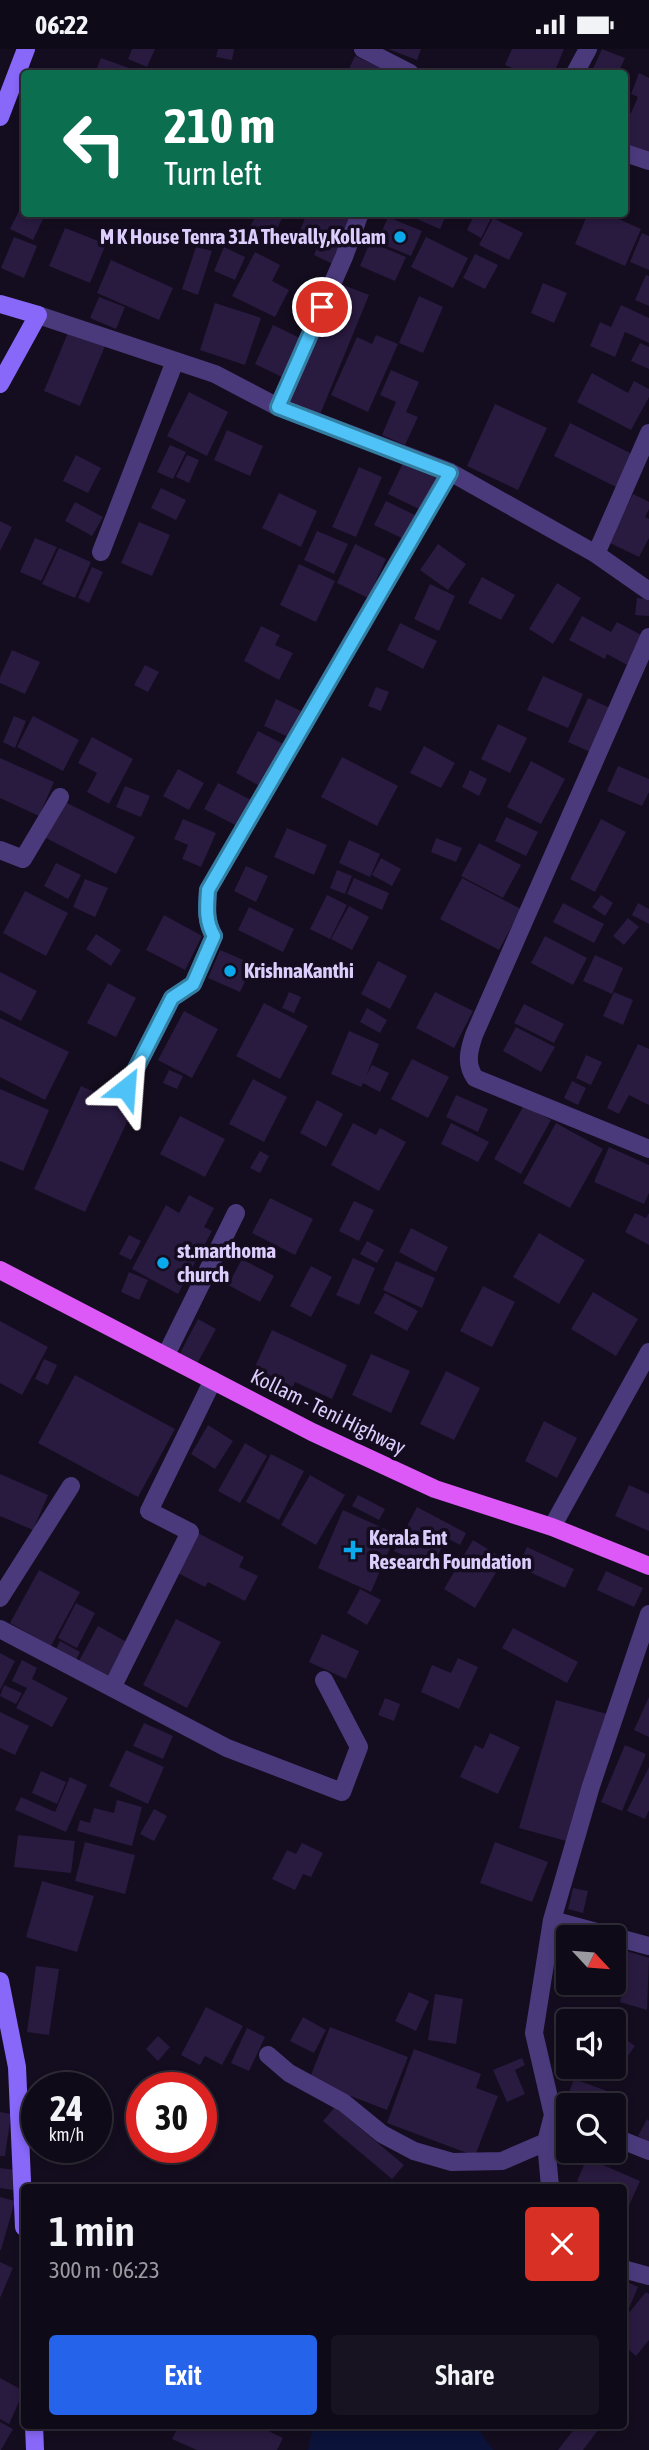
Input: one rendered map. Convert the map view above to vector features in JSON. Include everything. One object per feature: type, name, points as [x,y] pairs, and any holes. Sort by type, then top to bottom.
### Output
[{"type":"main road","name":"Kollam - Teni Highway","points":[[0,1269],[312,1432],[435,1489],[552,1527],[649,1566]]},
{"type":"street","points":[[0,117],[26,49]]},
{"type":"street","points":[[363,49],[404,70]]},
{"type":"street","points":[[577,70],[588,49]]},
{"type":"street","points":[[628,154],[649,161]]},
{"type":"street","points":[[278,407],[344,257],[359,217]]},
{"type":"street","points":[[0,304],[215,374],[278,407],[450,473],[596,554],[649,591]]},
{"type":"street","points":[[0,384],[38,316]]},
{"type":"street","points":[[101,552],[175,361]]},
{"type":"street","points":[[596,554],[649,433]]},
{"type":"street","points":[[126,1088],[172,998],[193,984],[214,936],[209,928],[206,912],[208,890],[450,473]]},
{"type":"street","points":[[649,637],[474,1035],[468,1059],[468,1069],[474,1078],[649,1149]]},
{"type":"street","points":[[0,850],[23,859],[60,797]]},
{"type":"street","points":[[166,1355],[236,1213]]},
{"type":"street","points":[[552,1527],[649,1352]]},
{"type":"street","points":[[112,1688],[190,1532],[149,1511],[213,1380]]},
{"type":"street","points":[[0,1598],[71,1486]]},
{"type":"street","points":[[556,2102],[534,2033],[552,1920],[591,1786],[649,1614]]},
{"type":"street","points":[[0,1629],[227,1748],[342,1792],[359,1747],[324,1680]]},
{"type":"street","points":[[552,1920],[649,1946]]},
{"type":"street","points":[[0,1981],[6,2039],[17,2067],[22,2184]]},
{"type":"street","points":[[268,2055],[289,2073],[344,2103],[382,2134],[414,2151],[452,2162],[502,2161],[546,2142],[556,2126]]},
{"type":"street","points":[[546,2142],[550,2184]]},
{"type":"street","points":[[626,2142],[649,2151]]},
{"type":"street","points":[[627,2270],[649,2276]]},
{"type":"street","points":[[34,2429],[35,2450]]},
{"type":"shaded area","points":[[313,2429],[478,2429],[493,2450],[308,2450]]},
{"type":"building","points":[[132,49],[155,49],[147,67],[128,59]]},
{"type":"building","points":[[218,49],[234,49],[232,60],[216,57]]},
{"type":"building","points":[[388,49],[421,49],[417,60]]},
{"type":"building","points":[[512,49],[564,49],[555,70],[517,70],[505,65]]},
{"type":"building","points":[[602,49],[625,58],[619,70],[592,70]]},
{"type":"building","points":[[355,56],[385,70],[348,70]]},
{"type":"building","points":[[101,58],[135,70],[96,70]]},
{"type":"building","points":[[639,73],[649,78],[649,157],[628,147],[628,112],[631,113],[638,97],[631,94]]},
{"type":"building","points":[[21,207],[21,217],[44,217],[33,240],[10,229]]},
{"type":"building","points":[[255,217],[283,217],[267,247],[246,235]]},
{"type":"building","points":[[305,217],[346,217],[355,221],[335,265],[314,255],[320,240],[300,231]]},
{"type":"building","name":"M K House Tenra 31A Thevally,Kollam","points":[[388,217],[422,231],[411,256],[377,242]]},
{"type":"building","points":[[412,217],[445,217],[440,229]]},
{"type":"building","points":[[473,217],[491,218],[481,238],[467,230]]},
{"type":"building","points":[[586,217],[614,217],[641,229],[625,266],[575,244]]},
{"type":"building","points":[[493,218],[523,233],[509,260],[479,245]]},
{"type":"building","points":[[65,228],[106,244],[90,283],[49,266]]},
{"type":"building","points":[[642,233],[649,236],[649,270],[630,262]]},
{"type":"building","points":[[14,237],[37,246],[24,278],[1,268]]},
{"type":"building","points":[[426,237],[468,258],[453,288],[411,267]]},
{"type":"building","points":[[370,242],[406,257],[395,281],[360,266]]},
{"type":"building","points":[[196,247],[212,251],[198,295],[182,289]]},
{"type":"building","points":[[224,247],[245,257],[235,280],[214,271]]},
{"type":"building","points":[[255,252],[280,265],[272,281],[289,290],[275,317],[232,296]]},
{"type":"building","points":[[475,254],[498,265],[485,289],[463,278]]},
{"type":"building","points":[[111,260],[173,288],[159,320],[97,293]]},
{"type":"building","points":[[646,275],[649,276],[649,306],[635,300]]},
{"type":"building","points":[[338,283],[369,295],[319,417],[288,404]]},
{"type":"building","points":[[543,283],[567,293],[554,323],[531,313]]},
{"type":"building","points":[[419,296],[443,307],[423,353],[399,343]]},
{"type":"building","points":[[99,297],[125,307],[116,329],[90,318]]},
{"type":"building","points":[[215,303],[261,318],[245,365],[200,350]]},
{"type":"building","points":[[621,305],[649,318],[649,343],[625,332],[615,357],[590,346],[600,322],[611,327]]},
{"type":"building","points":[[273,325],[304,340],[286,379],[255,364]]},
{"type":"building","points":[[69,330],[105,346],[80,406],[44,391]]},
{"type":"building","points":[[376,335],[398,344],[368,412],[331,395],[357,337],[372,344]]},
{"type":"building","points":[[640,343],[649,347],[649,369],[631,361]]},
{"type":"building","points":[[391,370],[419,382],[406,412],[418,417],[405,445],[382,435],[396,402],[380,395]]},
{"type":"building","points":[[592,373],[628,393],[634,381],[649,389],[649,397],[631,430],[577,402]]},
{"type":"building","points":[[189,392],[228,412],[207,456],[167,436]]},
{"type":"building","points":[[495,404],[547,428],[518,490],[467,466]]},
{"type":"building","points":[[570,423],[632,454],[616,487],[554,456]]},
{"type":"building","points":[[227,430],[263,446],[250,476],[214,460]]},
{"type":"building","points":[[170,445],[186,452],[173,479],[157,472]]},
{"type":"building","points":[[76,455],[101,468],[88,493],[63,481]]},
{"type":"building","points":[[187,455],[199,460],[189,483],[176,477]]},
{"type":"building","points":[[404,461],[439,478],[423,511],[388,494]]},
{"type":"building","points":[[359,467],[382,477],[356,537],[332,527]]},
{"type":"building","points":[[161,488],[186,500],[176,520],[151,508]]},
{"type":"building","points":[[279,493],[317,511],[301,547],[262,528]]},
{"type":"building","points":[[633,494],[649,502],[645,517],[649,519],[649,538],[639,557],[608,542]]},
{"type":"building","points":[[386,501],[419,517],[408,541],[374,525]]},
{"type":"building","points":[[75,502],[103,517],[92,536],[65,521]]},
{"type":"building","points":[[0,521],[12,527],[0,551]]},
{"type":"building","points":[[139,522],[170,535],[152,576],[121,563]]},
{"type":"building","points":[[317,531],[348,544],[334,574],[304,560]]},
{"type":"building","points":[[35,538],[57,547],[41,581],[20,572]]},
{"type":"building","points":[[355,544],[386,559],[368,598],[337,583]]},
{"type":"building","points":[[438,544],[466,564],[448,590],[420,570]]},
{"type":"building","points":[[59,548],[91,562],[75,598],[42,584]]},
{"type":"building","points":[[299,564],[335,581],[316,622],[280,605]]},
{"type":"building","points":[[92,567],[103,572],[89,603],[78,598]]},
{"type":"building","points":[[482,577],[515,595],[501,620],[468,603]]},
{"type":"building","points":[[557,583],[581,598],[553,644],[529,629]]},
{"type":"building","points":[[430,584],[455,596],[439,631],[414,619]]},
{"type":"building","points":[[637,598],[649,599],[649,616],[635,615]]},
{"type":"building","points":[[582,616],[611,632],[617,622],[645,637],[629,666],[607,654],[605,659],[569,640]]},
{"type":"building","points":[[400,623],[437,641],[423,669],[387,650]]},
{"type":"building","points":[[261,626],[280,635],[275,645],[293,653],[279,680],[244,661]]},
{"type":"building","points":[[12,650],[40,662],[25,694],[0,683]]},
{"type":"building","points":[[145,665],[159,672],[148,692],[134,685]]},
{"type":"building","points":[[543,676],[583,694],[568,728],[527,710]]},
{"type":"building","points":[[376,687],[389,692],[381,711],[368,706]]},
{"type":"building","points":[[588,698],[619,712],[599,756],[568,742]]},
{"type":"building","points":[[276,699],[307,714],[295,740],[264,726]]},
{"type":"building","points":[[14,716],[26,721],[15,748],[3,742]]},
{"type":"building","points":[[33,716],[79,740],[63,771],[17,747]]},
{"type":"building","points":[[498,724],[527,738],[510,773],[481,759]]},
{"type":"building","points":[[258,731],[289,747],[267,790],[236,773]]},
{"type":"building","points":[[92,737],[133,759],[109,804],[87,792],[97,773],[78,763]]},
{"type":"building","points":[[424,746],[455,763],[441,788],[410,773]]},
{"type":"building","points":[[342,757],[398,786],[377,826],[321,797]]},
{"type":"building","points":[[0,758],[54,782],[39,816],[0,798]]},
{"type":"building","points":[[531,761],[565,779],[541,824],[507,807]]},
{"type":"building","points":[[618,766],[649,779],[649,792],[642,806],[607,791]]},
{"type":"building","points":[[178,769],[204,783],[189,810],[163,796]]},
{"type":"building","points":[[470,770],[487,779],[479,796],[462,787]]},
{"type":"building","points":[[218,783],[255,802],[241,828],[204,809]]},
{"type":"building","points":[[125,786],[150,796],[141,817],[116,807]]},
{"type":"building","points":[[63,801],[135,837],[116,874],[44,837]]},
{"type":"building","points":[[506,817],[538,832],[526,856],[495,841]]},
{"type":"building","points":[[183,819],[216,833],[201,867],[182,859],[188,845],[174,839]]},
{"type":"building","points":[[601,819],[626,832],[595,892],[570,879]]},
{"type":"building","points":[[287,828],[327,845],[314,875],[274,857]]},
{"type":"building","points":[[436,838],[462,848],[456,862],[431,852]]},
{"type":"building","points":[[349,840],[380,854],[370,877],[339,863]]},
{"type":"building","points":[[479,843],[521,865],[503,898],[461,876]]},
{"type":"building","points":[[381,858],[401,869],[392,886],[372,875]]},
{"type":"building","points":[[56,863],[81,875],[68,899],[44,886]]},
{"type":"building","points":[[246,866],[268,876],[256,902],[234,891]]},
{"type":"building","points":[[337,870],[352,876],[345,894],[330,888]]},
{"type":"building","points":[[354,878],[389,893],[382,910],[347,894]]},
{"type":"building","points":[[462,878],[521,909],[499,950],[440,919]]},
{"type":"building","points":[[85,879],[108,888],[95,917],[73,907]]},
{"type":"building","points":[[25,891],[68,913],[46,956],[3,933]]},
{"type":"building","points":[[327,895],[347,905],[330,939],[310,929]]},
{"type":"building","points":[[601,895],[613,903],[605,916],[592,907]]},
{"type":"building","points":[[563,903],[604,924],[594,943],[553,922]]},
{"type":"building","points":[[638,903],[649,909],[649,924],[632,915]]},
{"type":"building","points":[[349,906],[369,917],[352,950],[331,939]]},
{"type":"building","points":[[249,907],[294,929],[283,952],[238,930]]},
{"type":"building","points":[[164,915],[202,936],[185,970],[146,950]]},
{"type":"building","points":[[628,918],[639,927],[624,945],[613,936]]},
{"type":"building","points":[[96,934],[121,950],[111,966],[86,949]]},
{"type":"building","points":[[545,936],[587,958],[573,985],[531,963]]},
{"type":"building","name":"KrishnaKanthi","points":[[220,950],[253,964],[240,992],[208,978]]},
{"type":"building","points":[[595,955],[623,968],[612,994],[583,981]]},
{"type":"building","points":[[378,961],[407,976],[390,1009],[361,994]]},
{"type":"building","points":[[0,972],[37,991],[21,1021],[0,1010]]},
{"type":"building","points":[[108,983],[136,998],[116,1037],[87,1023]]},
{"type":"building","points":[[289,992],[301,997],[294,1013],[282,1008]]},
{"type":"building","points":[[435,992],[473,1011],[454,1048],[416,1028]]},
{"type":"building","points":[[614,992],[633,1000],[623,1025],[603,1016]]},
{"type":"building","points":[[264,1003],[308,1026],[280,1079],[236,1056]]},
{"type":"building","points":[[524,1004],[564,1024],[554,1043],[514,1023]]},
{"type":"building","points":[[367,1008],[387,1020],[380,1033],[360,1022]]},
{"type":"building","points":[[184,1011],[218,1029],[192,1078],[158,1060]]},
{"type":"building","points":[[0,1018],[69,1052],[45,1100],[0,1077]]},
{"type":"building","points":[[516,1027],[555,1047],[541,1072],[503,1051]]},
{"type":"building","points":[[349,1031],[379,1044],[366,1076],[372,1065],[389,1073],[380,1092],[363,1083],[361,1087],[331,1074]]},
{"type":"building","points":[[638,1044],[649,1049],[649,1105],[629,1095],[619,1114],[607,1108]]},
{"type":"building","points":[[586,1055],[602,1062],[591,1085],[576,1078]]},
{"type":"building","points":[[412,1059],[449,1077],[428,1118],[391,1099]]},
{"type":"building","points":[[169,1070],[183,1076],[177,1089],[163,1083]]},
{"type":"building","points":[[253,1079],[287,1097],[264,1142],[229,1124]]},
{"type":"building","points":[[572,1081],[586,1088],[578,1105],[564,1098]]},
{"type":"building","points":[[81,1086],[133,1109],[85,1212],[34,1189]]},
{"type":"building","points":[[0,1089],[49,1110],[23,1171],[0,1161]]},
{"type":"building","points":[[456,1095],[488,1109],[478,1132],[446,1117]]},
{"type":"building","points":[[317,1100],[343,1114],[326,1147],[300,1133]]},
{"type":"building","points":[[524,1105],[551,1120],[521,1174],[494,1159]]},
{"type":"building","points":[[180,1116],[225,1139],[205,1177],[160,1154]]},
{"type":"building","points":[[353,1123],[376,1135],[380,1128],[406,1142],[379,1191],[331,1165]]},
{"type":"building","points":[[451,1123],[489,1142],[478,1162],[441,1144]]},
{"type":"building","points":[[556,1123],[603,1149],[570,1208],[523,1183]]},
{"type":"building","points":[[609,1147],[649,1165],[649,1193],[644,1204],[594,1182]]},
{"type":"building","points":[[260,1151],[269,1156],[260,1173],[250,1168]]},
{"type":"building","points":[[189,1195],[214,1208],[204,1227],[212,1231],[178,1294],[132,1269],[166,1205],[179,1213]]},
{"type":"building","points":[[270,1198],[313,1219],[295,1255],[252,1233]]},
{"type":"building","points":[[354,1201],[374,1210],[359,1241],[339,1231]]},
{"type":"building","points":[[635,1213],[646,1218],[649,1213],[649,1245],[625,1232]]},
{"type":"building","points":[[411,1228],[448,1247],[436,1272],[399,1252]]},
{"type":"building","points":[[539,1233],[585,1260],[559,1304],[513,1277]]},
{"type":"building","points":[[129,1235],[141,1241],[131,1260],[119,1254]]},
{"type":"building","points":[[367,1241],[384,1250],[377,1263],[360,1254]]},
{"type":"building","points":[[353,1258],[375,1268],[359,1305],[336,1295]]},
{"type":"building","points":[[242,1259],[274,1276],[260,1302],[228,1285]]},
{"type":"building","points":[[396,1261],[435,1278],[422,1308],[383,1290]]},
{"type":"building","points":[[311,1266],[332,1277],[311,1317],[290,1306]]},
{"type":"building","points":[[129,1272],[148,1280],[139,1300],[121,1292]]},
{"type":"building","points":[[483,1286],[515,1302],[492,1347],[460,1331]]},
{"type":"building","points":[[593,1292],[638,1319],[616,1356],[571,1329]]},
{"type":"building","points":[[385,1293],[418,1311],[407,1331],[374,1313]]},
{"type":"building","points":[[198,1319],[216,1329],[197,1364],[179,1355]]},
{"type":"building","points":[[0,1321],[48,1347],[22,1395],[0,1383]]},
{"type":"building","points":[[272,1330],[347,1365],[332,1399],[295,1382],[292,1389],[253,1371]]},
{"type":"building","points":[[371,1354],[410,1371],[391,1413],[352,1395]]},
{"type":"building","points":[[44,1359],[57,1365],[48,1385],[35,1379]]},
{"type":"building","points":[[446,1371],[480,1388],[454,1440],[420,1424]]},
{"type":"building","points":[[75,1375],[175,1429],[138,1497],[38,1443]]},
{"type":"building","points":[[544,1421],[577,1438],[557,1478],[525,1461]]},
{"type":"building","points":[[208,1425],[233,1441],[215,1469],[191,1454]]},
{"type":"building","points":[[245,1443],[267,1456],[240,1503],[218,1491]]},
{"type":"building","points":[[271,1454],[304,1471],[279,1520],[246,1502]]},
{"type":"building","points":[[0,1474],[48,1495],[33,1530],[0,1516]]},
{"type":"building","points":[[310,1475],[345,1495],[316,1545],[281,1525]]},
{"type":"building","points":[[629,1485],[649,1494],[649,1531],[615,1516]]},
{"type":"building","points":[[358,1495],[385,1509],[379,1520],[352,1506]]},
{"type":"building","points":[[417,1507],[466,1533],[460,1545],[447,1538],[430,1570],[394,1551]]},
{"type":"building","points":[[343,1510],[396,1534],[371,1592],[318,1568]]},
{"type":"building","points":[[196,1532],[244,1557],[239,1567],[258,1576],[245,1601],[208,1582],[205,1587],[176,1572]]},
{"type":"building","points":[[473,1540],[504,1559],[475,1608],[444,1589]]},
{"type":"building","points":[[527,1547],[574,1569],[565,1588],[518,1567]]},
{"type":"building","points":[[39,1570],[80,1592],[51,1646],[10,1623]]},
{"type":"building","points":[[606,1571],[643,1588],[634,1607],[597,1590]]},
{"type":"building","points":[[360,1589],[381,1600],[367,1625],[347,1613]]},
{"type":"building","points":[[76,1603],[95,1613],[77,1648],[58,1638]]},
{"type":"building","points":[[176,1619],[221,1642],[187,1708],[143,1685]]},
{"type":"building","points":[[98,1626],[132,1645],[110,1687],[75,1668]]},
{"type":"building","points":[[513,1628],[578,1662],[567,1683],[502,1648]]},
{"type":"building","points":[[322,1634],[359,1651],[346,1679],[309,1662]]},
{"type":"building","points":[[60,1641],[80,1652],[71,1670],[51,1659]]},
{"type":"building","points":[[0,1653],[15,1661],[0,1690]]},
{"type":"building","points":[[458,1658],[478,1667],[459,1709],[421,1692],[432,1665],[451,1673]]},
{"type":"building","points":[[22,1660],[37,1668],[32,1679],[68,1698],[52,1727],[16,1708],[27,1688],[12,1681]]},
{"type":"building","points":[[4,1685],[22,1693],[16,1704],[0,1696]]},
{"type":"building","points":[[649,1697],[649,1737],[634,1730]]},
{"type":"building","points":[[385,1698],[400,1704],[394,1721],[378,1715]]},
{"type":"building","points":[[556,1700],[607,1714],[570,1842],[519,1828]]},
{"type":"building","points":[[0,1712],[29,1726],[15,1755],[0,1748]]},
{"type":"building","points":[[144,1723],[173,1736],[163,1759],[133,1746]]},
{"type":"building","points":[[490,1733],[520,1747],[498,1794],[460,1777],[475,1745],[483,1749]]},
{"type":"building","points":[[625,1745],[646,1754],[622,1811],[601,1802]]},
{"type":"building","points":[[126,1750],[164,1767],[148,1804],[109,1786]]},
{"type":"building","points":[[649,1767],[649,1810],[645,1819],[627,1811]]},
{"type":"building","points":[[41,1771],[66,1782],[57,1804],[32,1793]]},
{"type":"building","points":[[70,1777],[87,1785],[66,1832],[15,1810],[21,1797],[55,1812]]},
{"type":"building","points":[[117,1800],[142,1807],[132,1846],[77,1831],[80,1820],[90,1823],[94,1808],[114,1813]]},
{"type":"building","points":[[154,1809],[167,1816],[154,1841],[140,1834]]},
{"type":"building","points":[[18,1835],[75,1841],[71,1873],[14,1867]]},
{"type":"building","points":[[85,1842],[135,1855],[125,1894],[75,1881]]},
{"type":"building","points":[[495,1842],[548,1862],[532,1902],[480,1883]]},
{"type":"building","points":[[302,1843],[323,1853],[311,1877],[303,1874],[295,1890],[272,1879],[287,1850],[296,1854]]},
{"type":"building","points":[[42,1881],[94,1896],[77,1952],[26,1937]]},
{"type":"building","points":[[573,1888],[588,1891],[583,1913],[568,1909]]},
{"type":"building","points":[[626,1951],[649,1958],[647,2010],[620,2002],[621,1995],[626,1995]]},
{"type":"building","points":[[36,1966],[59,1969],[49,2035],[27,2032]]},
{"type":"building","points":[[409,1992],[429,2001],[416,2031],[395,2021]]},
{"type":"building","points":[[435,1994],[463,1999],[456,2044],[428,2040]]},
{"type":"building","points":[[206,2007],[243,2026],[222,2065],[205,2056],[200,2065],[181,2055]]},
{"type":"building","points":[[303,2017],[326,2030],[314,2053],[290,2041]]},
{"type":"building","points":[[330,2027],[408,2057],[387,2110],[309,2080]]},
{"type":"building","points":[[247,2028],[265,2037],[249,2071],[231,2063]]},
{"type":"building","points":[[158,2036],[170,2047],[158,2061],[146,2049]]},
{"type":"building","points":[[626,2040],[635,2046],[626,2058]]},
{"type":"building","points":[[414,2049],[481,2074],[476,2088],[498,2096],[475,2156],[387,2123]]},
{"type":"building","points":[[522,2058],[525,2065],[515,2070],[525,2094],[507,2102],[493,2070]]},
{"type":"building","points":[[574,2079],[613,2093],[569,2093]]},
{"type":"building","points":[[335,2107],[404,2165],[392,2179],[323,2121]]},
{"type":"building","points":[[0,2112],[11,2114],[5,2156],[0,2156]]},
{"type":"building","points":[[647,2119],[649,2121],[649,2142],[638,2136]]},
{"type":"building","points":[[585,2163],[599,2163],[640,2181],[627,2210],[627,2184],[584,2184],[577,2181]]},
{"type":"building","points":[[0,2168],[16,2170],[13,2190],[0,2188]]},
{"type":"building","points":[[0,2197],[15,2201],[1,2250],[0,2250]]},
{"type":"building","points":[[0,2262],[13,2268],[0,2298]]},
{"type":"building","points":[[627,2282],[638,2287],[629,2308],[627,2307]]},
{"type":"building","points":[[646,2292],[649,2294],[649,2340],[636,2356],[627,2348],[627,2315]]},
{"type":"building","points":[[0,2378],[21,2389],[21,2398],[9,2424],[0,2419]]},
{"type":"building","points":[[0,2422],[13,2429],[1,2450],[0,2450]]},
{"type":"building","points":[[177,2429],[264,2429],[283,2438],[277,2450],[197,2450],[172,2439]]},
{"type":"building","points":[[574,2429],[599,2429],[583,2450],[558,2450]]},
{"type":"place","name":"M K House Tenra 31A Thevally,Kollam","points":[[400,237]]},
{"type":"place","name":"KrishnaKanthi","points":[[230,971]]},
{"type":"place","name":"st.marthoma church","points":[[163,1263]]},
{"type":"place","name":"Kerala Ent Research Foundation","points":[[353,1550]]},
{"type":"route","points":[[126,1088],[172,998],[193,984],[214,936],[209,928],[206,912],[208,890],[450,473],[278,407],[322,307]]}]
